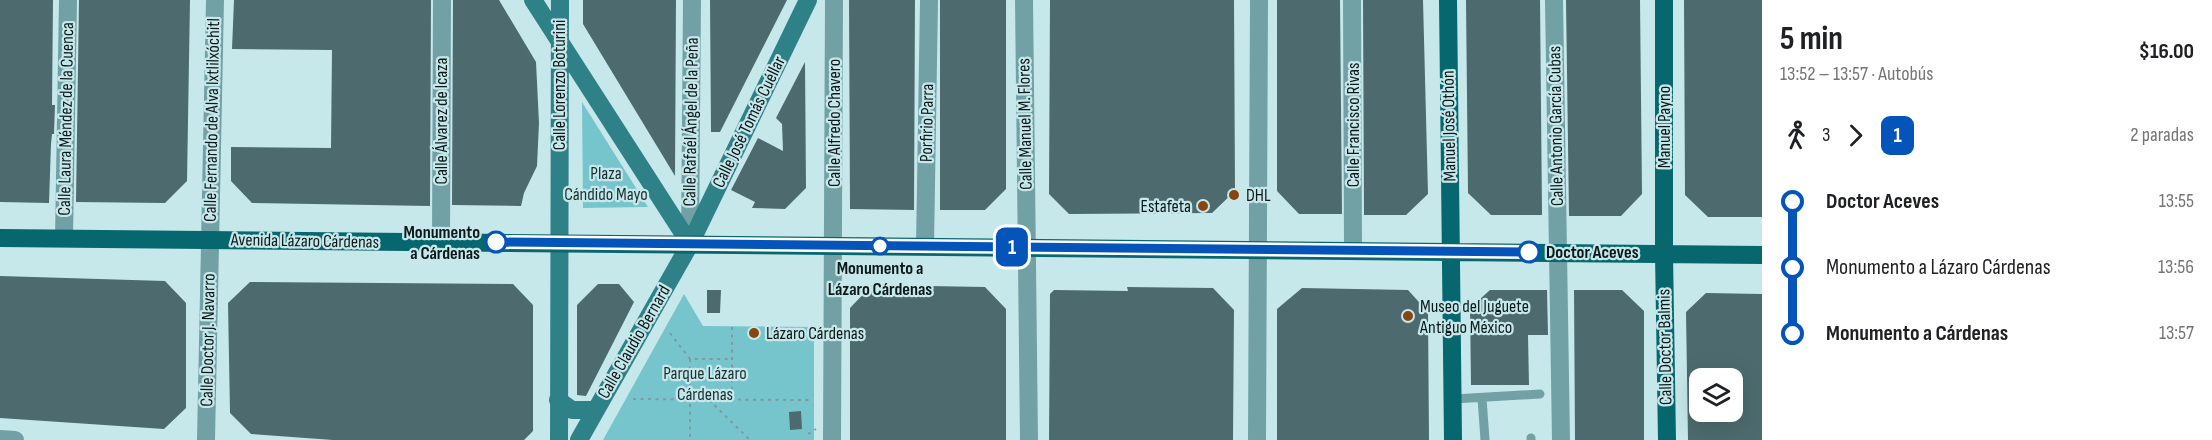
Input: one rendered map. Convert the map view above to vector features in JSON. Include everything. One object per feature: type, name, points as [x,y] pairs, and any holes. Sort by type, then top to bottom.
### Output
[{"type":"main road","name":"Manuel José Othón","points":[[1448,0],[1453,440]]},
{"type":"main road","name":"Manuel Payno","points":[[1664,0],[1664,254]]},
{"type":"main road","name":"Avenida Lázaro Cárdenas","points":[[0,238],[1762,255]]},
{"type":"main road","name":"Calle Doctor Balmis","points":[[1664,254],[1667,440]]},
{"type":"street","name":"Calle Laura Méndez de la Cuenca","points":[[64,238],[68,0]]},
{"type":"street","name":"Calle Fernando de Alva Ixtlilxóchitl","points":[[209,240],[215,0]]},
{"type":"street","name":"Calle Álvarez de Icaza","points":[[441,242],[442,0]]},
{"type":"street","points":[[533,0],[690,244]]},
{"type":"street","name":"Calle Lorenzo Boturini","points":[[559,440],[560,0]]},
{"type":"street","name":"Calle Rafaél Ángel de la Peña","points":[[690,244],[692,0]]},
{"type":"street","name":"Calle José Tomás Cuéllar","points":[[690,244],[808,0]]},
{"type":"street","name":"Calle Alfredo Chavero","points":[[832,440],[834,0]]},
{"type":"street","name":"Porfirio Parra","points":[[925,246],[929,0]]},
{"type":"street","name":"Calle Manuel M. Flores","points":[[1024,0],[1029,440]]},
{"type":"street","points":[[1257,440],[1258,0]]},
{"type":"street","name":"Calle Francisco Rivas","points":[[1352,0],[1353,250]]},
{"type":"street","name":"Calle Antonio García Cubas","points":[[1554,0],[1561,440]]},
{"type":"street","name":"Calle Doctor J. Navarro","points":[[206,440],[209,240]]},
{"type":"street","name":"Calle Claudio Bernard","points":[[579,440],[690,244]]},
{"type":"street","points":[[558,400],[572,410],[595,410]]},
{"type":"street","points":[[0,439],[15,440]]},
{"type":"lane","points":[[1453,399],[1539,394]]},
{"type":"lane","points":[[1482,398],[1485,440]]},
{"type":"path","points":[[732,327],[732,400]]},
{"type":"path","points":[[670,333],[690,359],[690,440]]},
{"type":"path","points":[[690,359],[732,359]]},
{"type":"path","points":[[633,399],[808,400]]},
{"type":"path","points":[[709,400],[750,440]]},
{"type":"green space","name":"Plaza Cándido Mayo","points":[[582,102],[648,207],[583,208]]},
{"type":"green space","name":"Parque Lázaro Cárdenas","points":[[684,294],[703,326],[814,327],[814,440],[603,440]]},
{"type":"building","points":[[0,0],[53,0],[52,105],[55,105],[49,203],[0,202]]},
{"type":"building","points":[[79,0],[190,0],[187,181],[165,203],[76,202]]},
{"type":"building","points":[[234,0],[431,0],[430,206],[252,203],[231,181],[231,147],[331,148],[332,50],[232,49]]},
{"type":"building","points":[[453,0],[499,0],[536,62],[539,123],[537,166],[524,193],[521,206],[452,205]]},
{"type":"building","points":[[583,0],[676,0],[675,176],[583,24]]},
{"type":"building","points":[[710,0],[787,0],[720,132],[711,132]]},
{"type":"building","points":[[849,0],[915,0],[914,210],[850,209]]},
{"type":"building","points":[[940,0],[1006,0],[1006,189],[985,210],[940,210]]},
{"type":"building","points":[[1050,0],[1234,0],[1235,191],[1212,213],[1069,214],[1049,194]]},
{"type":"building","points":[[1277,0],[1340,0],[1342,214],[1299,214],[1277,191]]},
{"type":"building","points":[[1363,0],[1423,0],[1428,194],[1406,215],[1364,215]]},
{"type":"building","points":[[1466,0],[1540,0],[1542,215],[1491,215],[1468,193]]},
{"type":"building","points":[[1566,0],[1640,0],[1642,194],[1621,216],[1569,216]]},
{"type":"building","points":[[1684,0],[1762,0],[1762,217],[1708,217],[1685,195]]},
{"type":"building","points":[[805,62],[806,188],[785,209],[752,208],[755,202],[731,190],[758,138],[783,151],[782,124],[776,118]]},
{"type":"building","points":[[0,276],[165,281],[186,303],[186,408],[164,429],[0,418]]},
{"type":"building","points":[[250,282],[513,284],[533,305],[533,431],[524,440],[333,440],[251,434],[230,413],[228,303]]},
{"type":"building","points":[[598,284],[619,284],[634,302],[586,396],[577,395],[577,305]]},
{"type":"building","points":[[872,285],[985,287],[1006,309],[1006,440],[850,440],[850,308]]},
{"type":"building","points":[[1127,287],[1213,288],[1234,310],[1233,440],[1049,440],[1050,294],[1054,290],[1128,291]]},
{"type":"building","points":[[1302,288],[1408,290],[1428,312],[1429,440],[1277,440],[1277,309]]},
{"type":"building","points":[[707,290],[721,290],[720,313],[707,313]]},
{"type":"building","points":[[1490,290],[1547,290],[1548,335],[1528,335],[1529,385],[1471,385],[1470,308]]},
{"type":"building","points":[[1574,290],[1622,290],[1644,311],[1644,440],[1575,440]]},
{"type":"building","points":[[1706,293],[1762,294],[1762,440],[1688,440],[1686,312]]},
{"type":"building","points":[[801,411],[802,429],[790,430],[789,412]]},
{"type":"bus line","name":"1","points":[[496,242],[1529,252]]},
{"type":"place","name":"DHL","points":[[1234,195]]},
{"type":"place","name":"Estafeta","points":[[1203,206]]},
{"type":"place","name":"Monumento a Cárdenas","points":[[496,242]]},
{"type":"place","name":"Monumento a Lázaro Cárdenas","points":[[880,246]]},
{"type":"place","name":"Doctor Aceves","points":[[1529,252]]},
{"type":"place","name":"Museo del Juguete Antiguo México","points":[[1408,316]]},
{"type":"place","name":"Lázaro Cárdenas","points":[[754,333]]}]
